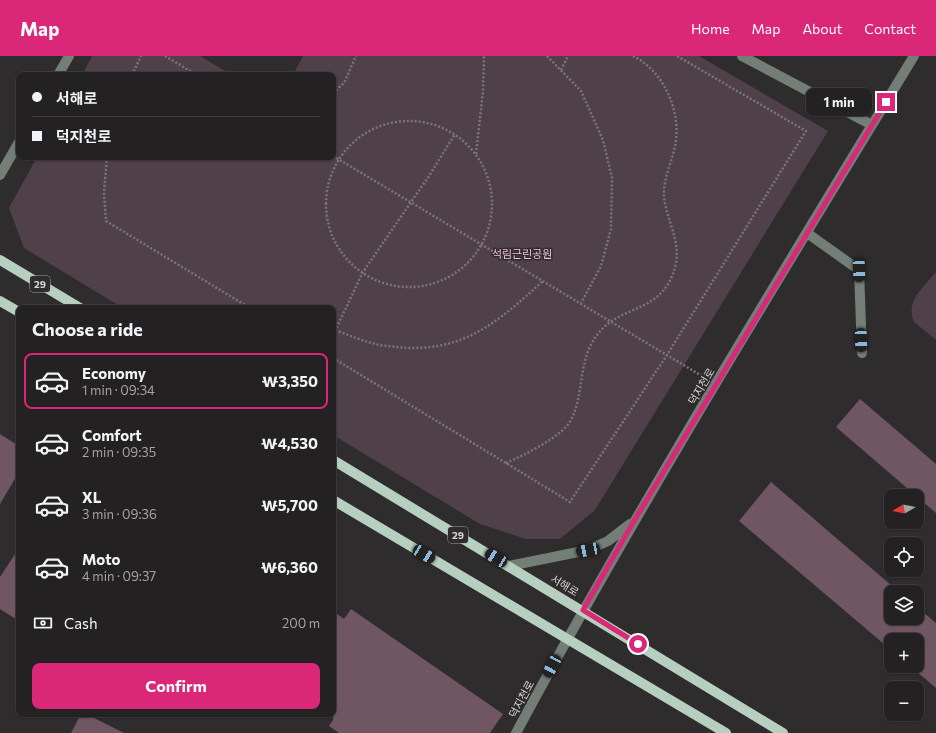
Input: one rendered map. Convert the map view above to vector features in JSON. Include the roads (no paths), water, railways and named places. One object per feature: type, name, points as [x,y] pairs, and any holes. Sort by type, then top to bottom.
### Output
[{"type":"main road","name":"29","points":[[0,260],[75,305]]},
{"type":"main road","points":[[0,301],[16,310]]},
{"type":"main road","name":"서해로","points":[[336,462],[583,610],[783,733]]},
{"type":"main road","points":[[336,502],[566,640],[726,733]]},
{"type":"street","points":[[60,72],[70,56]]},
{"type":"street","points":[[742,56],[753,59],[872,125]]},
{"type":"street","name":"덕지천로","points":[[516,733],[566,640],[634,521],[914,56]]},
{"type":"street","points":[[0,175],[16,147]]},
{"type":"street","points":[[807,233],[859,270],[862,354]]},
{"type":"street","points":[[509,566],[588,550],[608,541],[634,521]]},
{"type":"park label","name":"석림근린공원","points":[[522,253]]}]
